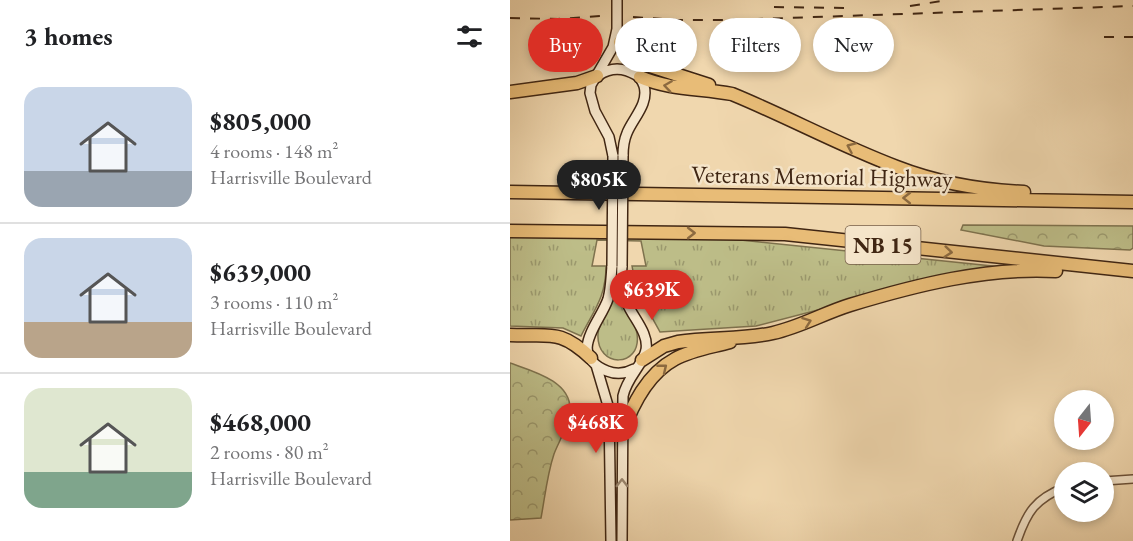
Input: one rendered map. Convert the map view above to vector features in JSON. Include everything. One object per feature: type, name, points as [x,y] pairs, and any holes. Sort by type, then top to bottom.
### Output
[{"type":"highway","points":[[668,72],[732,94],[891,165],[947,182],[999,191],[1133,201]]},
{"type":"highway","points":[[510,92],[578,83],[597,76]]},
{"type":"highway","points":[[639,77],[667,87],[712,90],[732,94]]},
{"type":"highway","name":"Veterans Memorial Highway","points":[[510,192],[1133,201]]},
{"type":"highway","name":"NB 15","points":[[510,231],[785,234],[1133,272]]},
{"type":"highway","points":[[640,363],[664,346],[678,342],[772,333],[806,324],[848,306],[958,278],[1023,271],[1133,272]]},
{"type":"highway","points":[[510,335],[562,336],[575,343],[593,361]]},
{"type":"highway","points":[[622,434],[628,415],[644,387],[659,370],[676,358],[751,336]]},
{"type":"main road","points":[[617,0],[617,18]]},
{"type":"main road","points":[[615,38],[613,47],[591,85],[591,101],[618,156]]},
{"type":"main road","points":[[597,76],[612,69],[622,68],[639,77]]},
{"type":"main road","points":[[622,541],[622,434],[625,387],[646,350],[646,340],[626,300],[617,266],[618,156],[627,133],[639,113],[645,94],[636,72]]},
{"type":"main road","points":[[611,541],[609,410],[587,341],[608,299],[617,266]]},
{"type":"main road","points":[[593,361],[604,370],[620,374],[640,363]]},
{"type":"street","points":[[1114,480],[1133,479]]},
{"type":"street","points":[[1017,540],[1025,517],[1034,506],[1054,492]]},
{"type":"green space","points":[[963,225],[1133,226],[1133,248],[1130,250],[1044,246],[961,230]]},
{"type":"green space","points":[[510,235],[697,237],[1002,267],[756,326],[660,332],[636,284],[632,266],[646,266],[641,241],[597,240],[592,266],[606,266],[604,286],[581,336],[563,328],[510,326]]},
{"type":"green space","points":[[616,291],[619,291],[630,312],[637,334],[637,345],[633,353],[619,360],[604,354],[599,345],[598,334]]},
{"type":"green space","points":[[510,363],[549,379],[565,392],[569,401],[569,416],[554,454],[541,518],[510,520]]},
{"type":"railway","points":[[910,6],[948,0]]},
{"type":"railway","points":[[633,17],[729,20],[1133,6]]},
{"type":"railway","points":[[774,7],[844,8]]},
{"type":"railway","points":[[510,18],[558,19],[601,16]]},
{"type":"railway","points":[[1104,37],[1133,37]]}]
